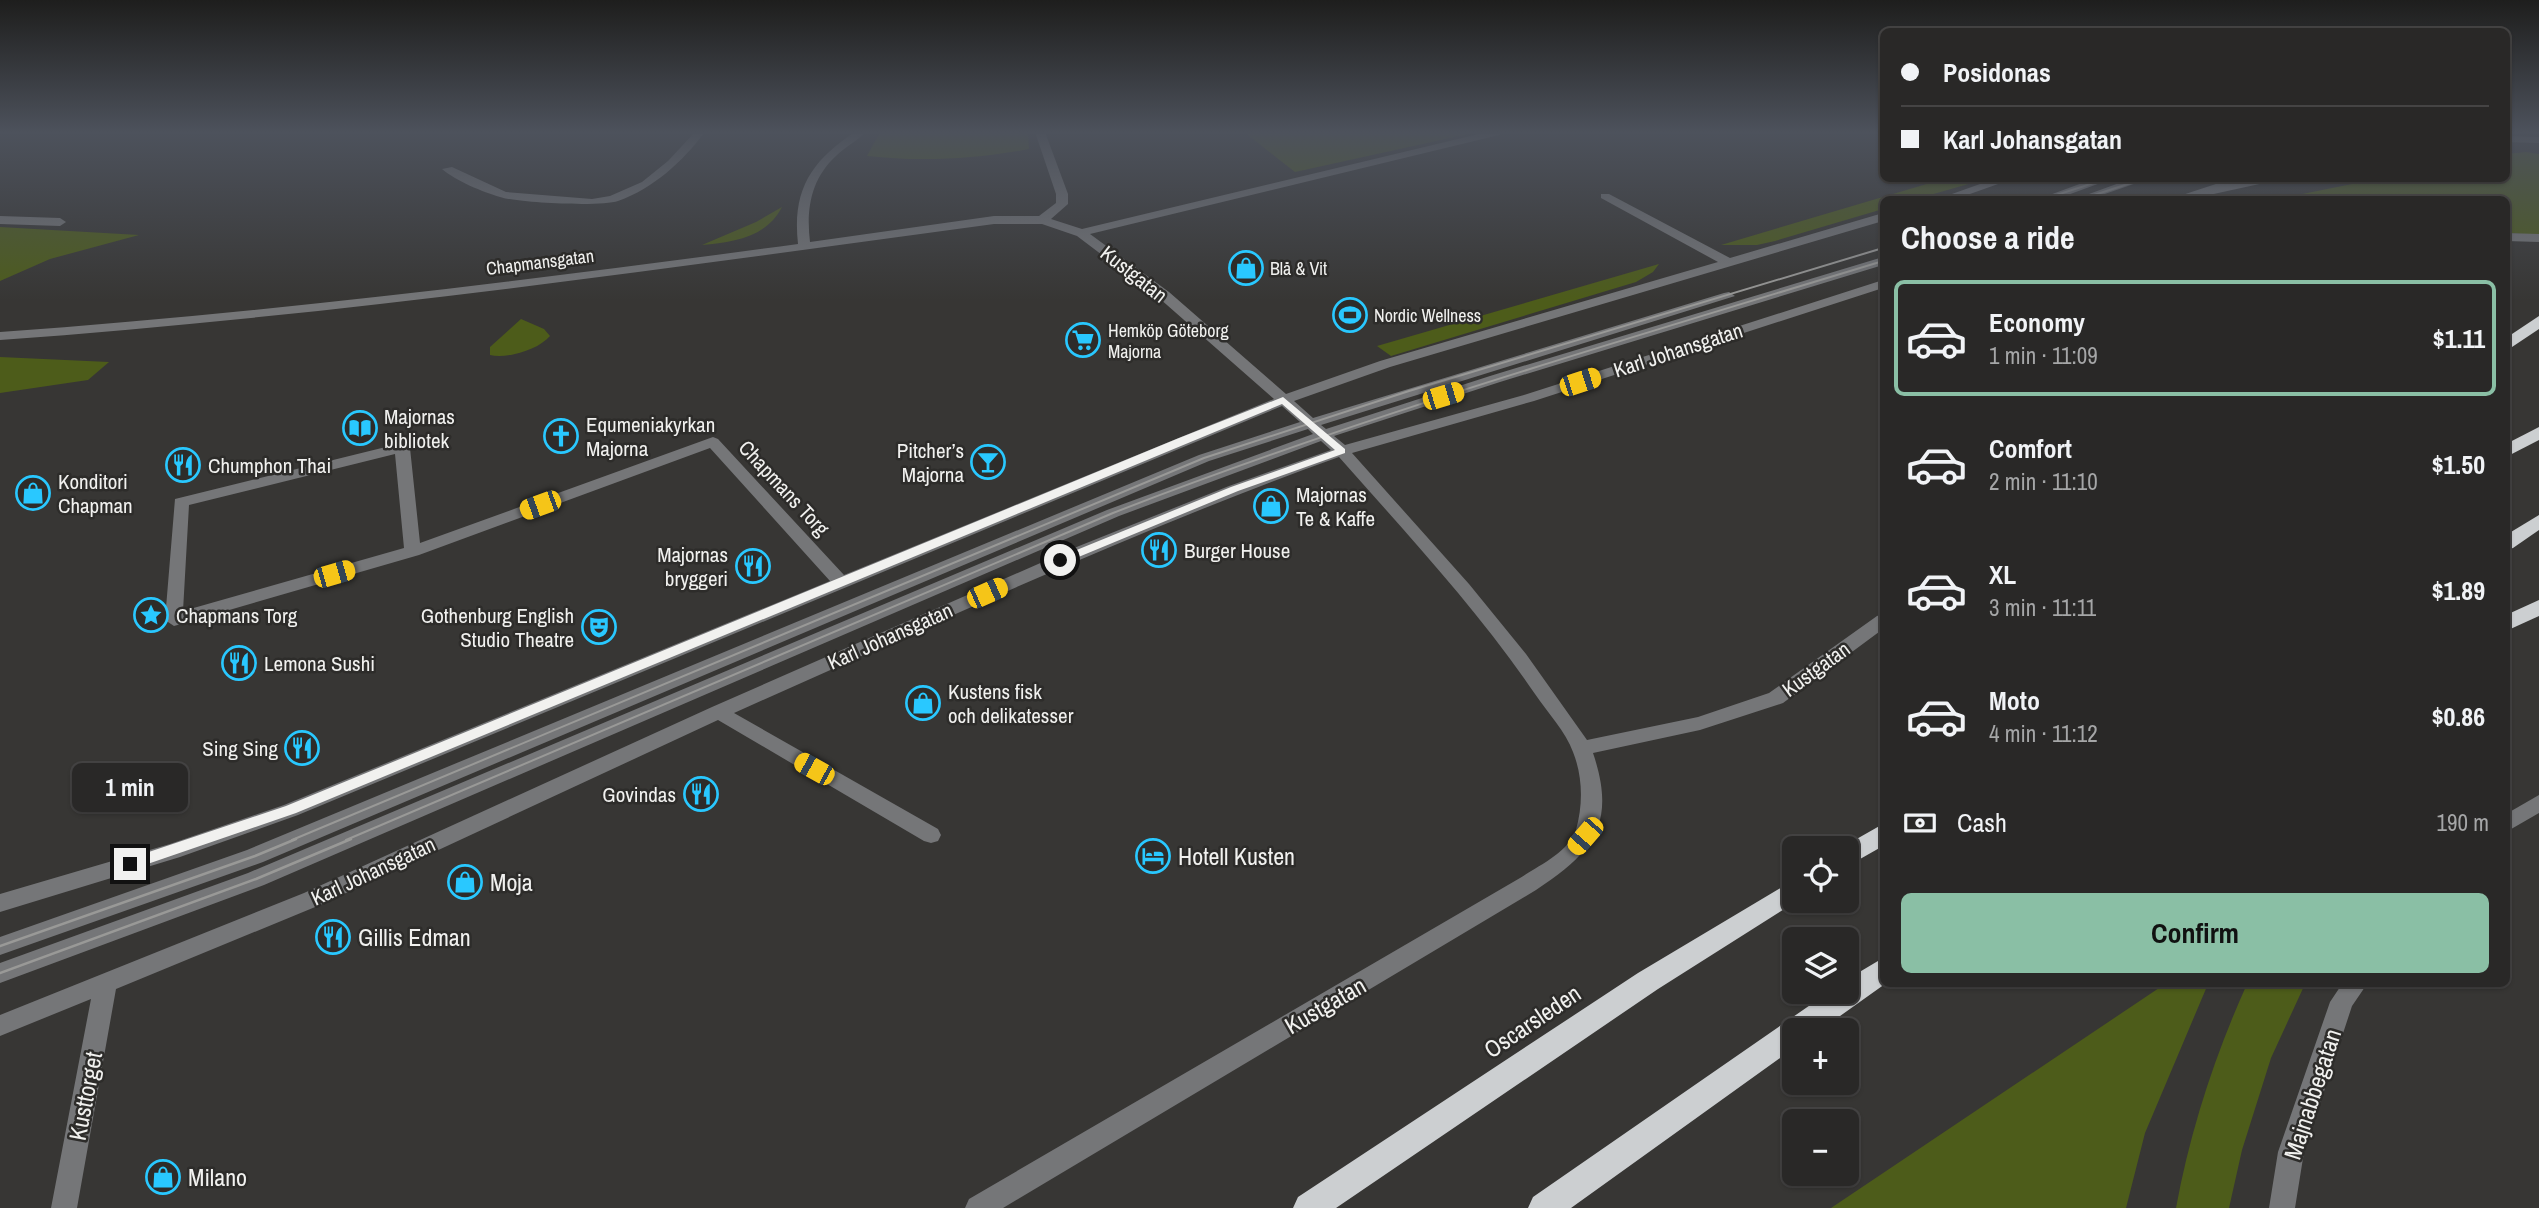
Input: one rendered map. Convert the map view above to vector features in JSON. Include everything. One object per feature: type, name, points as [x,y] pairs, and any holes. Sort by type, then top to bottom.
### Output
[{"type":"highway","points":[[2510,343],[2539,321]]},
{"type":"highway","points":[[2510,450],[2539,432]]},
{"type":"highway","points":[[2510,541],[2539,521]]},
{"type":"highway","points":[[2510,622],[2539,607]]},
{"type":"highway","points":[[1859,849],[1880,836]]},
{"type":"highway","name":"Oscarsleden","points":[[1309,1208],[1648,981],[1782,897]]},
{"type":"highway","points":[[1815,1018],[1880,972]]},
{"type":"highway","points":[[1544,1208],[1782,1041]]},
{"type":"street","points":[[490,188],[504,195],[593,202],[613,199],[636,188]]},
{"type":"street","points":[[804,247],[801,228],[806,188]]},
{"type":"street","points":[[1042,220],[1062,204],[1060,188]]},
{"type":"street","points":[[1081,233],[1266,188]]},
{"type":"street","points":[[1953,196],[1977,188]]},
{"type":"street","points":[[2053,196],[2077,188]]},
{"type":"street","points":[[2091,196],[2114,188]]},
{"type":"street","points":[[2185,196],[2194,193],[2208,195],[2237,188]]},
{"type":"street","points":[[1605,196],[1729,263]]},
{"type":"street","points":[[0,903],[173,851],[291,810],[1283,400],[1385,364],[1880,218]]},
{"type":"street","points":[[0,220],[60,222]]},
{"type":"street","name":"Chapmansgatan","points":[[0,336],[108,330],[333,308],[995,220],[1042,220],[1064,225],[1081,233]]},
{"type":"street","name":"Kustgatan","points":[[978,1208],[1450,932],[1564,860],[1585,836],[1592,797],[1589,770],[1582,748],[1520,658],[1464,588],[1342,451],[1139,275],[1081,233]]},
{"type":"street","points":[[2510,237],[2539,238]]},
{"type":"street","points":[[0,973],[256,879],[1113,513],[1409,391],[1880,249]]},
{"type":"street","points":[[0,946],[255,856],[1204,458],[1318,429],[1880,262]]},
{"type":"street","name":"Karl Johansgatan","points":[[0,1026],[312,899],[719,712],[1085,550],[1235,489],[1342,451],[1529,398],[1880,285]]},
{"type":"street","name":"Chapmans Torg","points":[[413,551],[402,447],[181,502],[174,620],[413,551],[713,442],[841,582]]},
{"type":"street","name":"Kustgatan","points":[[1582,748],[1700,723],[1776,698],[1880,622]]},
{"type":"street","points":[[719,712],[744,729],[931,835]]},
{"type":"street","points":[[2510,821],[2539,803]]},
{"type":"street","name":"Kusttorget","points":[[64,1208],[105,985]]},
{"type":"street","name":"Majnabbegatan","points":[[2282,1208],[2291,1152],[2342,1002],[2353,987]]},
{"type":"green space","points":[[1912,188],[1953,188],[1926,196],[1886,196]]},
{"type":"green space","points":[[2330,188],[2539,188],[2539,235],[2510,233],[2510,196],[2292,196]]},
{"type":"green space","points":[[1880,198],[1880,210],[1757,245],[1721,245]]},
{"type":"green space","points":[[782,207],[767,226],[758,232],[737,240],[702,245],[756,222]]},
{"type":"green space","points":[[0,227],[139,235],[50,259],[0,281]]},
{"type":"green space","points":[[1659,264],[1653,272],[1636,282],[1391,356],[1377,346]]},
{"type":"green space","points":[[521,319],[544,329],[550,336],[522,352],[505,356],[490,355],[490,347]]},
{"type":"green space","points":[[0,357],[109,362],[88,380],[0,393]]},
{"type":"green space","points":[[2161,987],[2207,987],[2145,1133],[2126,1208],[1831,1208]]},
{"type":"green space","points":[[2246,987],[2304,987],[2271,1058],[2242,1150],[2229,1208],[2176,1208],[2188,1150],[2224,1038]]},
{"type":"tram line","points":[[2053,196],[2077,188]]},
{"type":"tram line","points":[[2091,196],[2114,188]]},
{"type":"tram line","points":[[292,840],[1204,458],[1409,391],[1880,249]]},
{"type":"tram line","points":[[346,840],[1113,513],[1208,477],[1495,380],[1880,262]]},
{"type":"tram line","points":[[0,946],[296,839]]},
{"type":"tram line","points":[[0,973],[256,879],[351,839]]},
{"type":"place","name":"Blå & Vit","points":[[1246,268]]},
{"type":"place","name":"Nordic Wellness","points":[[1350,315]]},
{"type":"place","name":"Hemköp Göteborg Majorna","points":[[1083,340]]},
{"type":"place","name":"Majornas bibliotek","points":[[360,428]]},
{"type":"place","name":"Equmeniakyrkan Majorna","points":[[561,436]]},
{"type":"place","name":"Pitcher’s Majorna","points":[[988,462]]},
{"type":"place","name":"Chumphon Thai","points":[[183,465]]},
{"type":"place","name":"Konditori Chapman","points":[[33,493]]},
{"type":"place","name":"Majornas Te & Kaffe","points":[[1271,506]]},
{"type":"place","name":"Burger House","points":[[1159,550]]},
{"type":"place","name":"Majornas bryggeri","points":[[753,566]]},
{"type":"place","name":"Chapmans Torg","points":[[151,615]]},
{"type":"place","name":"Gothenburg English Studio Theatre","points":[[599,627]]},
{"type":"place","name":"Lemona Sushi","points":[[239,663]]},
{"type":"place","name":"Kustens fisk och delikatesser","points":[[923,703]]},
{"type":"place","name":"Sing Sing","points":[[302,748]]},
{"type":"place","name":"Govindas","points":[[701,794]]},
{"type":"place","name":"Hotell Kusten","points":[[1153,856]]},
{"type":"place","name":"Moja","points":[[465,882]]},
{"type":"place","name":"Gillis Edman","points":[[333,937]]},
{"type":"place","name":"Milano","points":[[163,1177]]},
{"type":"route","points":[[130,864],[291,810],[1283,400],[1342,451],[1235,489],[1060,560]]}]
